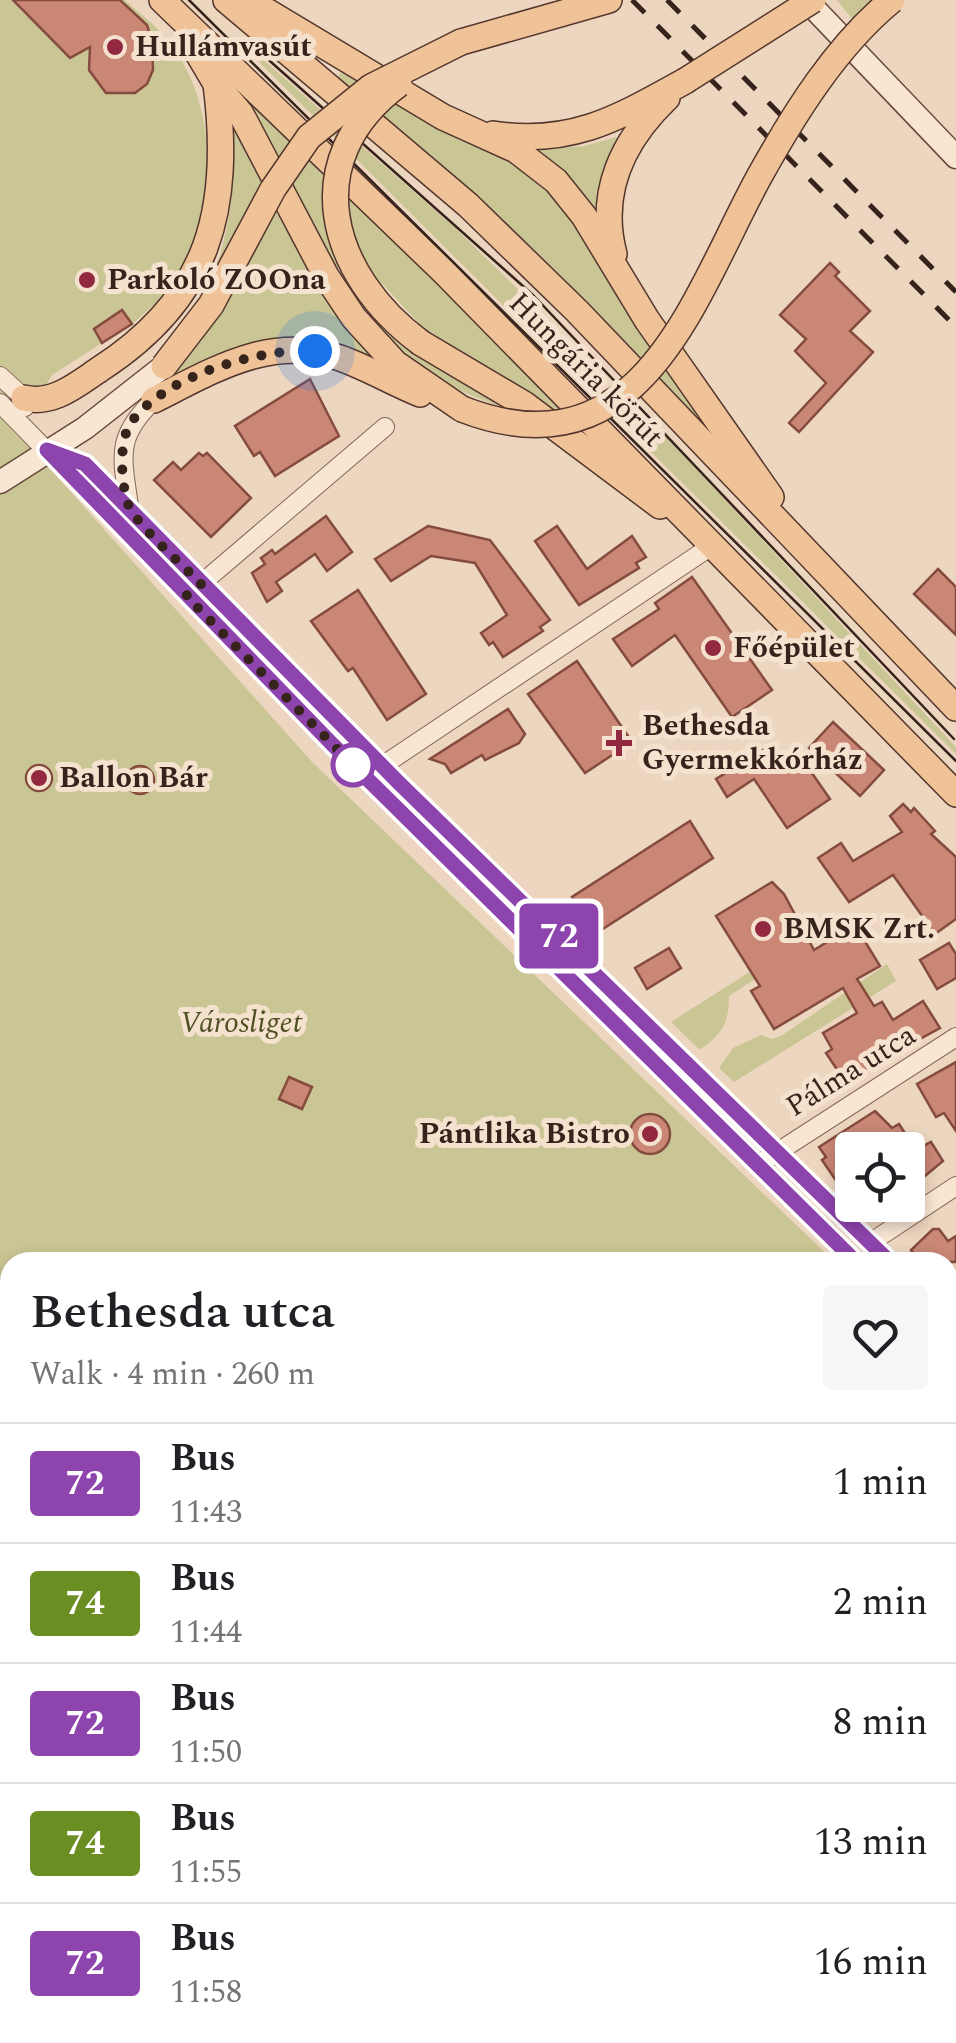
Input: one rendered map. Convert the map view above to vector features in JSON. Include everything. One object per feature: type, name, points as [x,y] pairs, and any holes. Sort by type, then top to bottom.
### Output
[{"type":"main road","name":"Hungária körút","points":[[226,0],[468,205],[577,310],[956,708]]},
{"type":"main road","points":[[248,0],[366,74],[516,150],[556,181],[618,269],[646,320],[827,574]]},
{"type":"main road","points":[[164,366],[211,305],[272,189],[309,137],[371,87],[461,42],[609,0]]},
{"type":"main road","points":[[476,132],[555,137],[642,113],[809,0]]},
{"type":"main road","points":[[154,400],[242,357],[290,350],[336,357],[462,409],[502,421],[556,423],[580,418],[634,388],[686,324],[758,179],[808,97],[892,0]]},
{"type":"main road","name":"Hungária körút","points":[[163,1],[444,272],[956,794]]},
{"type":"main road","points":[[163,1],[216,84],[241,114],[326,276],[354,318],[386,353],[462,409]]},
{"type":"main road","points":[[461,42],[374,105],[346,149],[338,178],[338,227],[353,273],[384,312],[420,342],[524,404],[641,494],[707,538]]},
{"type":"main road","points":[[12,400],[36,401],[60,394],[145,337],[181,296],[204,252],[218,210],[222,160],[216,84]]},
{"type":"main road","points":[[618,269],[609,236],[609,194],[642,113]]},
{"type":"street","points":[[809,0],[956,157]]},
{"type":"street","points":[[0,482],[85,428],[164,366]]},
{"type":"street","points":[[0,376],[30,432],[47,450],[381,764],[879,1252]]},
{"type":"street","points":[[85,428],[114,421],[154,400]]},
{"type":"street","points":[[129,506],[124,445],[130,423],[154,400]]},
{"type":"street","points":[[194,590],[384,427]]},
{"type":"street","points":[[47,450],[85,464],[129,506],[194,590],[367,778],[846,1252]]},
{"type":"street","points":[[367,778],[381,764],[707,538]]},
{"type":"street","name":"Pálma utca","points":[[759,1165],[956,1037]]},
{"type":"street","points":[[870,1243],[956,1186]]},
{"type":"green space","name":"Városliget","points":[[0,0],[125,0],[160,31],[181,59],[202,112],[208,171],[200,228],[180,274],[158,301],[132,324],[121,310],[94,329],[102,343],[52,375],[18,433],[313,763],[825,1252],[0,1252]]},
{"type":"green space","points":[[837,0],[879,0],[856,24]]},
{"type":"green space","points":[[249,47],[454,227],[523,294],[508,310],[246,49]]},
{"type":"green space","points":[[346,68],[542,174],[709,416],[721,448],[495,215],[337,77]]},
{"type":"green space","points":[[243,83],[606,455],[428,333],[372,273],[331,266],[238,87]]},
{"type":"green space","points":[[225,103],[385,366],[318,343],[263,341],[210,359],[149,392],[199,340],[229,298],[214,274],[232,189]]},
{"type":"green space","points":[[621,136],[606,163],[600,223],[570,179],[532,150],[584,146]]},
{"type":"green space","points":[[383,332],[513,409],[442,380]]},
{"type":"green space","points":[[652,422],[956,747],[956,754],[636,437]]},
{"type":"green space","points":[[770,959],[775,966],[729,996],[723,1028],[700,1050],[671,1022]]},
{"type":"green space","points":[[887,964],[896,981],[734,1082],[719,1068],[733,1048],[761,1035],[772,1039],[781,1036]]},
{"type":"building","name":"Hullámvasút","points":[[13,0],[120,0],[147,25],[153,70],[147,84],[135,93],[106,93],[89,70],[90,47],[70,58]]},
{"type":"building","points":[[830,263],[839,272],[835,276],[870,311],[850,331],[873,352],[799,432],[789,423],[826,383],[795,351],[806,339],[780,315]]},
{"type":"building","points":[[122,310],[132,324],[102,343],[94,329]]},
{"type":"building","points":[[310,379],[339,436],[275,476],[260,452],[254,456],[235,426]]},
{"type":"building","points":[[199,453],[207,453],[251,498],[211,537],[154,480],[173,462],[181,470]]},
{"type":"building","points":[[326,516],[352,552],[327,571],[315,554],[276,582],[282,591],[267,602],[252,573],[265,564],[261,558],[272,550],[275,554]]},
{"type":"building","points":[[428,526],[490,540],[550,620],[540,627],[543,631],[503,657],[493,642],[489,645],[481,633],[507,615],[475,563],[431,556],[391,581],[375,559]]},
{"type":"building","points":[[557,526],[587,569],[632,536],[646,557],[636,563],[639,568],[579,605],[535,541]]},
{"type":"building","points":[[938,569],[956,587],[956,635],[914,594]]},
{"type":"building","name":"Főépület","points":[[692,577],[772,690],[732,717],[675,635],[632,666],[613,639],[659,609],[655,603]]},
{"type":"building","points":[[358,590],[426,694],[387,720],[353,668],[348,671],[311,621]]},
{"type":"building","points":[[577,661],[632,742],[585,773],[528,694]]},
{"type":"building","points":[[508,709],[525,734],[519,743],[485,760],[482,755],[451,773],[445,764],[430,759]]},
{"type":"building","points":[[833,722],[884,770],[860,796],[809,748]]},
{"type":"building","points":[[763,750],[776,771],[800,756],[830,799],[787,828],[754,779],[727,797],[716,779]]},
{"type":"building","name":"Ballon Bár","points":[[39,765],[48,769],[52,778],[48,787],[39,791],[30,787],[26,778],[30,769]]},
{"type":"building","points":[[140,766],[150,770],[154,780],[150,790],[140,794],[130,790],[126,780],[130,770]]},
{"type":"building","points":[[903,804],[911,812],[914,808],[935,831],[931,834],[956,857],[956,919],[935,934],[893,875],[849,902],[818,858],[841,843],[853,861],[902,832],[890,816]]},
{"type":"building","points":[[690,821],[713,858],[595,934],[572,897]]},
{"type":"building","points":[[772,882],[784,894],[814,950],[855,925],[880,966],[857,979],[874,1006],[882,1002],[893,1020],[923,1001],[940,1028],[852,1076],[848,1069],[840,1074],[826,1053],[832,1049],[823,1033],[857,1013],[843,988],[774,1029],[751,991],[760,986],[716,916]]},
{"type":"building","points":[[949,943],[956,954],[956,978],[937,989],[920,960]]},
{"type":"building","points":[[669,948],[681,968],[647,989],[635,968]]},
{"type":"building","points":[[956,1062],[956,1131],[944,1113],[936,1117],[917,1084]]},
{"type":"building","points":[[289,1077],[312,1087],[302,1109],[279,1099]]},
{"type":"building","points":[[875,1111],[892,1128],[899,1124],[904,1132],[842,1132]]},
{"type":"building","name":"Pántlika Bistro","points":[[650,1114],[664,1120],[670,1134],[664,1148],[650,1154],[636,1148],[630,1134],[636,1120]]},
{"type":"building","points":[[835,1137],[835,1179],[822,1160],[826,1157],[819,1147]]},
{"type":"building","points":[[931,1142],[943,1161],[925,1176],[925,1145]]},
{"type":"building","points":[[933,1229],[939,1229],[948,1241],[956,1236],[956,1252],[911,1250]]},
{"type":"tram line","points":[[189,0],[956,761]]},
{"type":"tram line","points":[[262,54],[533,295],[954,739]]},
{"type":"railway","points":[[632,0],[956,327]]},
{"type":"railway","points":[[667,0],[956,292]]},
{"type":"bus line","name":"72","points":[[846,1252],[332,744],[47,450],[85,464],[129,506],[399,783],[880,1252]]},
{"type":"place","name":"Hullámvasút","points":[[115,47]]},
{"type":"place","name":"Parkoló ZOOna","points":[[87,280]]},
{"type":"place","name":"Főépület","points":[[713,648]]},
{"type":"place","name":"Bethesda Gyermekkórház","points":[[619,743]]},
{"type":"place","name":"Ballon Bár","points":[[39,778]]},
{"type":"place","name":"BMSK Zrt.","points":[[763,929]]},
{"type":"place","name":"Pántlika Bistro","points":[[650,1134]]},
{"type":"route","points":[[315,351],[266,351],[242,357],[154,400],[130,423],[124,445],[124,470],[129,506],[201,584],[186,596],[353,765]]}]
